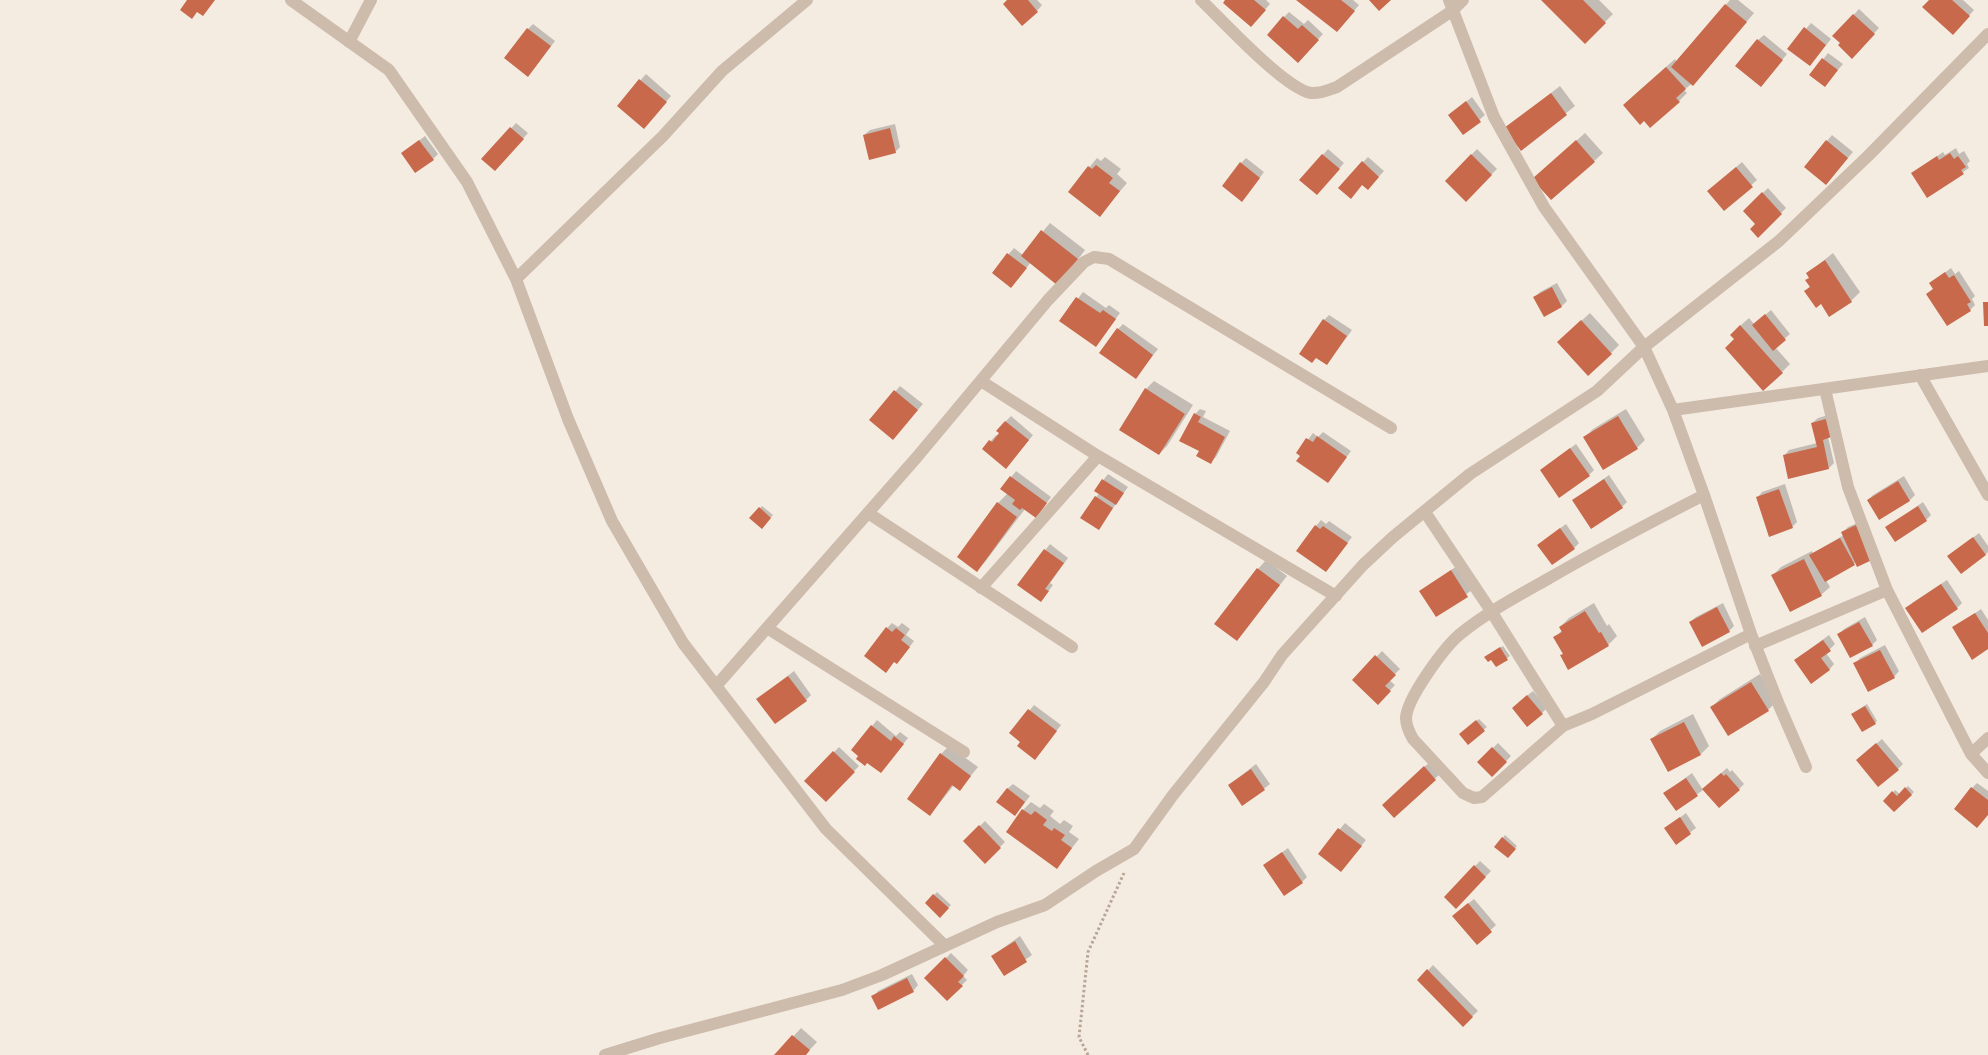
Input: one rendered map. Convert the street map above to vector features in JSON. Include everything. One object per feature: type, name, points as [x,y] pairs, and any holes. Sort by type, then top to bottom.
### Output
[{"type":"street","points":[[291,0],[389,70],[467,182],[516,279],[568,419],[612,521],[682,643],[826,829],[945,946]]},
{"type":"street","points":[[348,42],[371,0]]},
{"type":"street","points":[[516,279],[663,136],[722,71],[807,0]]},
{"type":"street","points":[[1201,0],[1272,69],[1299,88],[1310,93],[1319,93],[1337,87],[1450,6],[1463,0]]},
{"type":"street","points":[[1450,6],[1494,118],[1544,207],[1644,347],[1672,410],[1704,495],[1753,640],[1806,767]]},
{"type":"street","points":[[606,1055],[660,1038],[842,990],[882,975],[997,922],[1045,905],[1096,871],[1134,849],[1173,795],[1264,682],[1282,655],[1364,566],[1393,538],[1470,474],[1597,391],[1644,347],[1779,241],[1869,156],[1988,34]]},
{"type":"street","points":[[716,686],[868,513],[1048,300],[1084,262],[1094,257],[1109,259],[1390,428]]},
{"type":"street","points":[[1672,410],[1988,366]]},
{"type":"street","points":[[1920,375],[1988,495]]},
{"type":"street","points":[[981,381],[1098,456],[1336,596]]},
{"type":"street","points":[[1825,389],[1848,487],[1887,590],[1971,754],[1988,773]]},
{"type":"street","points":[[981,588],[1098,456]]},
{"type":"street","points":[[1704,495],[1605,546],[1491,611],[1458,636],[1433,664],[1411,703],[1406,716],[1408,728],[1413,739],[1464,793],[1474,798],[1482,797],[1563,726],[1753,640],[1887,590]]},
{"type":"street","points":[[1424,512],[1491,611],[1563,726]]},
{"type":"street","points":[[868,513],[1072,647]]},
{"type":"street","points":[[767,628],[964,752]]},
{"type":"street","points":[[1971,754],[1988,738]]},
{"type":"path","points":[[1088,1055],[1079,1037],[1088,952],[1134,849]]},
{"type":"building","points":[[187,0],[215,0],[203,16],[197,12],[192,19],[180,10]]},
{"type":"building","points":[[1007,0],[1028,0],[1038,12],[1022,26],[1003,4]]},
{"type":"building","points":[[1225,0],[1254,0],[1266,10],[1251,27],[1223,3]]},
{"type":"building","points":[[1296,0],[1341,0],[1355,11],[1337,32]]},
{"type":"building","points":[[1369,0],[1391,0],[1379,11]]},
{"type":"building","points":[[1541,0],[1583,0],[1606,23],[1585,44]]},
{"type":"building","points":[[1929,0],[1952,0],[1970,16],[1953,35],[1922,7]]},
{"type":"building","points":[[1725,4],[1747,22],[1693,86],[1671,67]]},
{"type":"building","points":[[1853,14],[1875,34],[1852,59],[1832,36]]},
{"type":"building","points":[[1283,16],[1298,29],[1302,25],[1319,40],[1298,63],[1267,35]]},
{"type":"building","points":[[1804,27],[1826,45],[1810,66],[1787,49]]},
{"type":"building","points":[[527,28],[551,46],[528,77],[504,58]]},
{"type":"building","points":[[1757,39],[1783,60],[1761,87],[1735,66]]},
{"type":"building","points":[[1822,58],[1838,70],[1825,87],[1809,75]]},
{"type":"building","points":[[1666,67],[1686,89],[1676,98],[1680,102],[1650,128],[1644,121],[1640,125],[1623,105]]},
{"type":"building","points":[[639,79],[667,102],[644,129],[617,106]]},
{"type":"building","points":[[1551,93],[1567,115],[1521,151],[1504,128]]},
{"type":"building","points":[[1466,101],[1481,122],[1463,135],[1448,115]]},
{"type":"building","points":[[510,127],[524,139],[495,171],[481,159]]},
{"type":"building","points":[[890,128],[896,153],[869,160],[863,135]]},
{"type":"building","points":[[419,140],[434,160],[415,173],[401,153]]},
{"type":"building","points":[[1576,140],[1595,162],[1551,200],[1532,179]]},
{"type":"building","points":[[1826,140],[1848,158],[1826,185],[1804,167]]},
{"type":"building","points":[[1950,153],[1954,159],[1958,156],[1966,167],[1961,170],[1964,174],[1927,198],[1911,173],[1937,156],[1939,160]]},
{"type":"building","points":[[1322,154],[1340,169],[1317,195],[1299,180]]},
{"type":"building","points":[[1471,154],[1492,175],[1466,202],[1445,181]]},
{"type":"building","points":[[1362,161],[1379,177],[1368,190],[1362,185],[1351,199],[1338,188]]},
{"type":"building","points":[[1240,162],[1260,178],[1242,202],[1222,186]]},
{"type":"building","points":[[1096,165],[1113,178],[1109,183],[1120,191],[1100,217],[1068,192],[1088,166],[1092,169]]},
{"type":"building","points":[[1736,167],[1753,187],[1724,211],[1707,191]]},
{"type":"building","points":[[1762,192],[1782,214],[1758,238],[1750,229],[1755,224],[1743,211]]},
{"type":"building","points":[[1041,230],[1078,259],[1057,285],[1021,256]]},
{"type":"building","points":[[1007,253],[1027,268],[1011,288],[992,273]]},
{"type":"building","points":[[1825,260],[1852,302],[1829,317],[1821,304],[1816,308],[1804,291],[1810,287],[1805,280],[1809,278],[1806,273]]},
{"type":"building","points":[[1945,272],[1949,278],[1954,275],[1971,302],[1967,304],[1971,311],[1947,326],[1926,294],[1933,289],[1929,283]]},
{"type":"building","points":[[1552,287],[1562,307],[1544,317],[1533,297]]},
{"type":"building","points":[[1076,297],[1100,313],[1103,310],[1116,319],[1096,347],[1059,321]]},
{"type":"building","points":[[1983,302],[1988,302],[1988,326],[1984,326]]},
{"type":"building","points":[[1765,314],[1786,340],[1773,351],[1752,325]]},
{"type":"building","points":[[1323,319],[1347,336],[1327,365],[1316,358],[1312,363],[1299,354]]},
{"type":"building","points":[[1581,320],[1612,354],[1588,376],[1557,342]]},
{"type":"building","points":[[1740,325],[1783,373],[1763,391],[1725,348],[1734,339],[1730,335]]},
{"type":"building","points":[[1117,328],[1153,355],[1136,379],[1099,353]]},
{"type":"building","points":[[1145,388],[1185,414],[1159,455],[1119,430]]},
{"type":"building","points":[[894,390],[918,410],[893,440],[869,420]]},
{"type":"building","points":[[1194,413],[1201,417],[1198,422],[1225,437],[1211,464],[1196,456],[1199,451],[1179,441]]},
{"type":"building","points":[[1618,416],[1638,449],[1603,470],[1583,437]]},
{"type":"building","points":[[1826,419],[1831,437],[1823,440],[1829,469],[1788,479],[1783,455],[1817,447],[1811,423]]},
{"type":"building","points":[[1005,421],[1029,440],[1006,469],[982,449],[989,440],[992,442],[999,433],[996,431]]},
{"type":"building","points":[[1317,436],[1347,457],[1328,483],[1296,461],[1300,456],[1296,453],[1306,438],[1313,442]]},
{"type":"building","points":[[1570,448],[1590,476],[1559,498],[1540,470]]},
{"type":"building","points":[[1010,476],[1047,503],[1036,518],[1022,508],[1020,510],[1012,504],[1015,500],[1000,489]]},
{"type":"building","points":[[1102,479],[1124,493],[1116,505],[1094,491]]},
{"type":"building","points":[[1604,479],[1623,508],[1591,529],[1572,500]]},
{"type":"building","points":[[1898,481],[1910,501],[1879,520],[1867,500]]},
{"type":"building","points":[[1779,489],[1793,528],[1769,537],[1756,497]]},
{"type":"building","points":[[1095,496],[1113,508],[1099,530],[1080,518]]},
{"type":"building","points":[[997,502],[1017,517],[977,572],[957,557]]},
{"type":"building","points":[[1918,506],[1927,521],[1895,542],[1885,527]]},
{"type":"building","points":[[759,507],[771,518],[762,529],[749,518]]},
{"type":"building","points":[[1315,525],[1320,529],[1323,526],[1348,543],[1326,572],[1296,551]]},
{"type":"building","points":[[1856,525],[1872,560],[1857,567],[1841,532]]},
{"type":"building","points":[[1560,528],[1575,549],[1552,565],[1537,545]]},
{"type":"building","points":[[1973,537],[1986,555],[1961,574],[1947,556]]},
{"type":"building","points":[[1840,538],[1855,565],[1825,582],[1809,555]]},
{"type":"building","points":[[1044,549],[1064,563],[1045,589],[1049,591],[1041,602],[1017,585]]},
{"type":"building","points":[[1804,559],[1822,596],[1790,612],[1771,575]]},
{"type":"building","points":[[1257,568],[1280,585],[1237,641],[1214,624]]},
{"type":"building","points":[[1451,570],[1468,597],[1436,617],[1419,591]]},
{"type":"building","points":[[1941,584],[1958,609],[1922,633],[1905,608]]},
{"type":"building","points":[[1717,607],[1730,632],[1702,647],[1689,622]]},
{"type":"building","points":[[1585,611],[1609,646],[1568,670],[1560,655],[1563,654],[1553,637],[1562,632],[1559,627]]},
{"type":"building","points":[[1975,613],[1988,633],[1988,649],[1972,660],[1952,627]]},
{"type":"building","points":[[1859,622],[1873,646],[1850,658],[1837,634]]},
{"type":"building","points":[[886,627],[892,632],[896,628],[905,635],[901,640],[910,647],[897,664],[894,662],[886,673],[864,656]]},
{"type":"building","points":[[1823,640],[1831,651],[1821,658],[1830,670],[1811,684],[1794,660]]},
{"type":"building","points":[[1500,647],[1508,660],[1496,667],[1491,660],[1488,662],[1484,657]]},
{"type":"building","points":[[1880,650],[1895,678],[1868,692],[1853,663]]},
{"type":"building","points":[[1375,655],[1396,675],[1385,686],[1391,691],[1378,705],[1352,680]]},
{"type":"building","points":[[788,676],[807,701],[775,724],[756,699]]},
{"type":"building","points":[[1751,682],[1769,711],[1728,736],[1710,707]]},
{"type":"building","points":[[1527,695],[1543,714],[1527,727],[1512,708]]},
{"type":"building","points":[[1865,706],[1876,724],[1862,732],[1851,714]]},
{"type":"building","points":[[1028,709],[1057,731],[1035,760],[1017,746],[1020,742],[1009,733]]},
{"type":"building","points":[[1476,720],[1485,731],[1468,745],[1459,734]]},
{"type":"building","points":[[1684,722],[1701,755],[1668,772],[1650,739]]},
{"type":"building","points":[[871,725],[891,741],[894,736],[904,744],[881,773],[867,763],[865,766],[856,759],[858,756],[851,750]]},
{"type":"building","points":[[1876,743],[1899,770],[1878,787],[1856,760]]},
{"type":"building","points":[[1492,747],[1507,762],[1492,777],[1477,762]]},
{"type":"building","points":[[833,751],[855,772],[826,802],[804,781]]},
{"type":"building","points":[[940,753],[971,776],[960,791],[952,785],[930,816],[907,799]]},
{"type":"building","points":[[1424,766],[1436,780],[1394,818],[1382,805]]},
{"type":"building","points":[[1251,769],[1265,790],[1242,806],[1228,785]]},
{"type":"building","points":[[1721,773],[1724,776],[1726,774],[1740,790],[1719,808],[1702,789]]},
{"type":"building","points":[[1686,778],[1698,796],[1676,811],[1663,793]]},
{"type":"building","points":[[1905,787],[1912,795],[1894,812],[1883,801],[1892,791],[1897,796]]},
{"type":"building","points":[[1971,787],[1988,800],[1988,815],[1977,828],[1954,809]]},
{"type":"building","points":[[1007,788],[1025,802],[1015,816],[996,802]]},
{"type":"building","points":[[1022,809],[1031,815],[1035,811],[1047,820],[1043,825],[1052,831],[1054,828],[1065,835],[1061,840],[1072,848],[1057,869],[1006,832]]},
{"type":"building","points":[[1680,817],[1691,834],[1676,845],[1664,828]]},
{"type":"building","points":[[979,825],[1001,848],[985,864],[963,841]]},
{"type":"building","points":[[1338,828],[1362,846],[1341,872],[1318,854]]},
{"type":"building","points":[[1502,837],[1516,849],[1508,858],[1494,847]]},
{"type":"building","points":[[1282,852],[1303,883],[1284,896],[1263,865]]},
{"type":"building","points":[[1474,865],[1486,877],[1456,909],[1444,897]]},
{"type":"building","points":[[933,894],[949,908],[940,918],[925,903]]},
{"type":"building","points":[[1468,903],[1492,932],[1477,945],[1452,916]]},
{"type":"building","points":[[1015,941],[1027,962],[1004,976],[991,956]]},
{"type":"building","points":[[945,957],[964,976],[958,982],[963,986],[947,1001],[924,978]]},
{"type":"building","points":[[1427,969],[1473,1017],[1463,1027],[1417,980]]},
{"type":"building","points":[[907,978],[914,992],[878,1010],[871,996]]},
{"type":"building","points":[[792,1035],[810,1050],[806,1055],[774,1055]]}]
